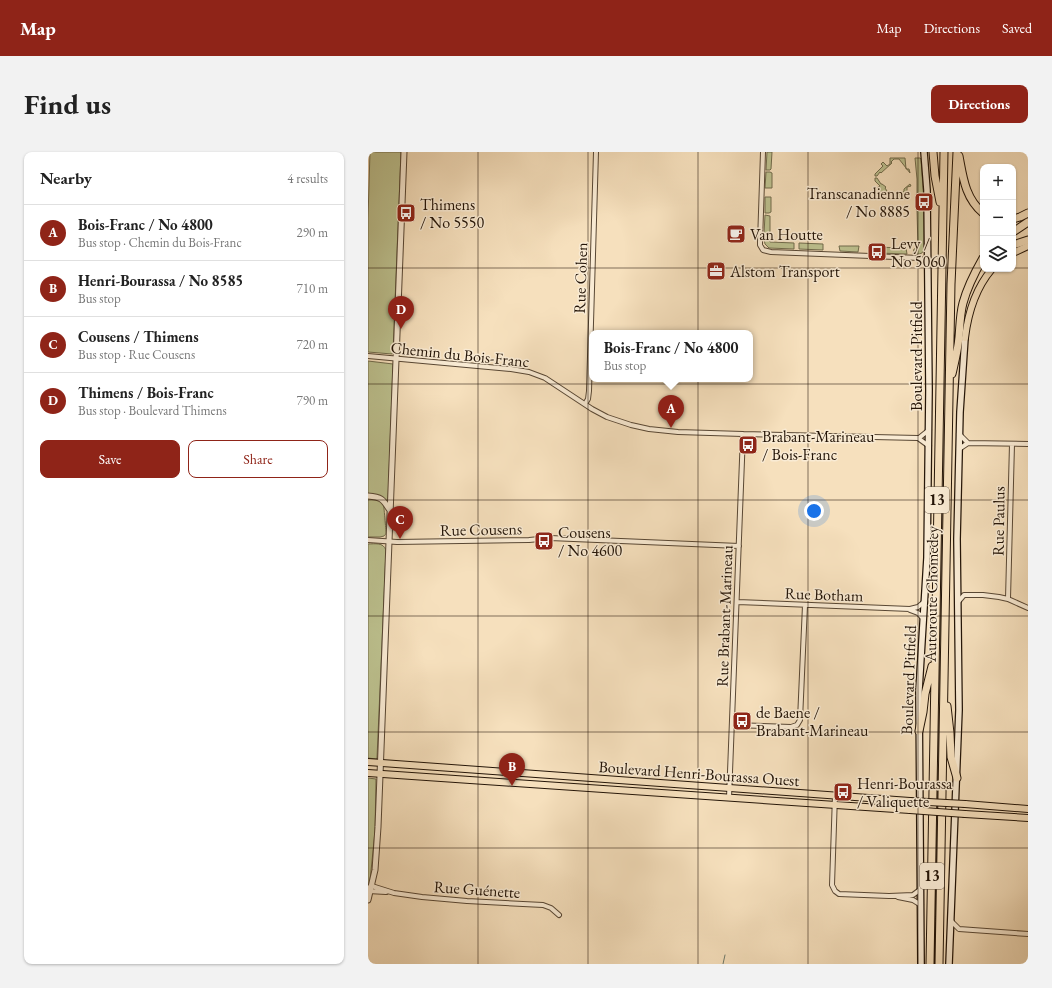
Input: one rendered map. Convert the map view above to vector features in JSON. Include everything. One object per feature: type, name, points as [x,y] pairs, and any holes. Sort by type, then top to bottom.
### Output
[{"type":"highway","points":[[933,152],[935,176],[942,218]]},
{"type":"highway","name":"Autoroute Chomedey","points":[[930,964],[944,152]]},
{"type":"highway","points":[[958,152],[967,192],[974,204],[980,210]]},
{"type":"highway","name":"Autoroute Chomedey","points":[[939,964],[952,246],[958,152]]},
{"type":"highway","points":[[1016,218],[1028,213]]},
{"type":"highway","points":[[1016,230],[1028,222]]},
{"type":"highway","points":[[1016,244],[1028,240]]},
{"type":"highway","points":[[949,393],[959,339],[962,307],[965,296],[980,264]]},
{"type":"highway","points":[[971,282],[980,272]]},
{"type":"highway","points":[[919,731],[925,694],[935,654]]},
{"type":"highway","points":[[944,678],[951,757],[957,778]]},
{"type":"main road","name":"Boulevard Pitfield","points":[[921,964],[919,690],[927,558],[930,360],[927,190],[924,152]]},
{"type":"main road","points":[[1016,252],[1028,246]]},
{"type":"main road","points":[[949,964],[959,710],[957,588],[959,434],[964,338],[974,298],[990,272]]},
{"type":"main road","name":"Boulevard Henri-Bourassa Ouest","points":[[368,762],[1028,808]]},
{"type":"main road","name":"Boulevard Henri-Bourassa Ouest","points":[[368,773],[1028,818]]},
{"type":"street","points":[[368,900],[369,889],[375,870],[377,851],[404,152]]},
{"type":"street","name":"Rue Cohen","points":[[590,330],[596,152]]},
{"type":"street","points":[[763,152],[760,242],[763,250],[771,252],[920,258],[928,265]]},
{"type":"street","points":[[920,258],[928,252]]},
{"type":"street","name":"Chemin du Bois-Franc","points":[[368,356],[526,371],[537,374],[548,380],[599,413],[618,421],[649,429],[678,432],[920,438]]},
{"type":"street","name":"Rue Cohen","points":[[585,404],[588,399],[589,364]]},
{"type":"street","points":[[929,430],[920,438],[929,446]]},
{"type":"street","name":"Rue Brabant-Marineau","points":[[729,798],[743,434]]},
{"type":"street","points":[[959,434],[968,443]]},
{"type":"street","points":[[959,448],[968,443],[1028,444]]},
{"type":"street","name":"Rue Paulus","points":[[1008,599],[1012,444]]},
{"type":"street","points":[[368,496],[377,496],[382,498],[390,510]]},
{"type":"street","name":"Rue Cousens","points":[[368,540],[398,542],[521,540],[550,538],[739,546]]},
{"type":"street","points":[[957,588],[964,595],[989,595],[1008,599],[1028,608]]},
{"type":"street","points":[[958,602],[964,595]]},
{"type":"street","points":[[910,609],[918,607],[925,601]]},
{"type":"street","name":"Rue Botham","points":[[737,602],[910,609]]},
{"type":"street","points":[[732,725],[791,727],[797,725],[800,721],[805,605]]},
{"type":"street","points":[[910,609],[918,613],[923,618]]},
{"type":"street","points":[[835,795],[833,889],[839,894],[889,896],[914,895],[921,889]]},
{"type":"street","name":"Rue Guénette","points":[[369,889],[450,900],[543,905],[551,908],[559,915]]},
{"type":"street","points":[[889,896],[913,900],[921,905]]},
{"type":"street","points":[[951,921],[959,929],[1028,934]]},
{"type":"street","points":[[950,936],[959,929]]},
{"type":"green space","points":[[370,152],[401,152],[392,354],[368,352],[368,218]]},
{"type":"green space","points":[[767,152],[772,152],[770,170],[766,170]]},
{"type":"green space","points":[[890,158],[905,158],[906,168],[899,159],[894,159],[891,162],[892,163],[881,173],[880,172],[877,176],[875,176],[875,174],[883,166],[881,164],[883,162],[887,166],[890,164]]},
{"type":"green space","points":[[915,158],[921,159],[924,203],[917,203]]},
{"type":"green space","points":[[766,172],[772,173],[772,188],[765,188]]},
{"type":"green space","points":[[875,178],[877,178],[881,184],[886,187],[885,188],[887,191],[883,194],[877,188],[880,186],[875,181]]},
{"type":"green space","points":[[910,184],[911,186],[907,187],[907,199],[896,199],[896,197]]},
{"type":"green space","points":[[765,197],[771,197],[771,212],[769,213],[765,213]]},
{"type":"green space","points":[[917,210],[924,210],[924,250],[921,253],[913,254],[914,249],[918,248]]},
{"type":"green space","points":[[765,215],[770,216],[770,235],[764,234]]},
{"type":"green space","points":[[764,239],[770,239],[770,242],[794,243],[794,249],[769,248],[765,244]]},
{"type":"green space","points":[[799,243],[823,244],[823,250],[799,249]]},
{"type":"green space","points":[[839,246],[859,246],[858,252],[840,251]]},
{"type":"green space","points":[[874,247],[906,248],[907,254],[879,253],[875,252]]},
{"type":"green space","points":[[368,361],[393,364],[388,501],[383,502],[386,534],[380,537],[368,537]]},
{"type":"green space","points":[[368,544],[381,545],[385,547],[386,550],[376,759],[368,758]]},
{"type":"green space","points":[[368,778],[376,779],[375,831],[370,881],[368,885]]},
{"type":"waterway","points":[[723,964],[725,955]]},
{"type":"place","name":"Transcanadienne / No 8885","points":[[924,202]]},
{"type":"place","name":"Thimens / No 5550","points":[[406,213]]},
{"type":"place","name":"Van Houtte","points":[[736,234]]},
{"type":"place","name":"Levy / No 5060","points":[[877,252]]},
{"type":"place","name":"Alstom Transport","points":[[716,271]]},
{"type":"place","name":"Thimens / Bois-Franc","points":[[401,329]]},
{"type":"place","name":"Bois-Franc / No 4800","points":[[671,428]]},
{"type":"place","name":"Brabant-Marineau / Bois-Franc","points":[[748,445]]},
{"type":"place","name":"Cousens / Thimens","points":[[400,539]]},
{"type":"place","name":"Cousens / No 4600","points":[[544,541]]},
{"type":"place","name":"de Baene / Brabant-Marineau","points":[[742,721]]},
{"type":"place","name":"Henri-Bourassa / No 8585","points":[[512,786]]},
{"type":"place","name":"Henri-Bourassa / Valiquette","points":[[843,792]]}]
